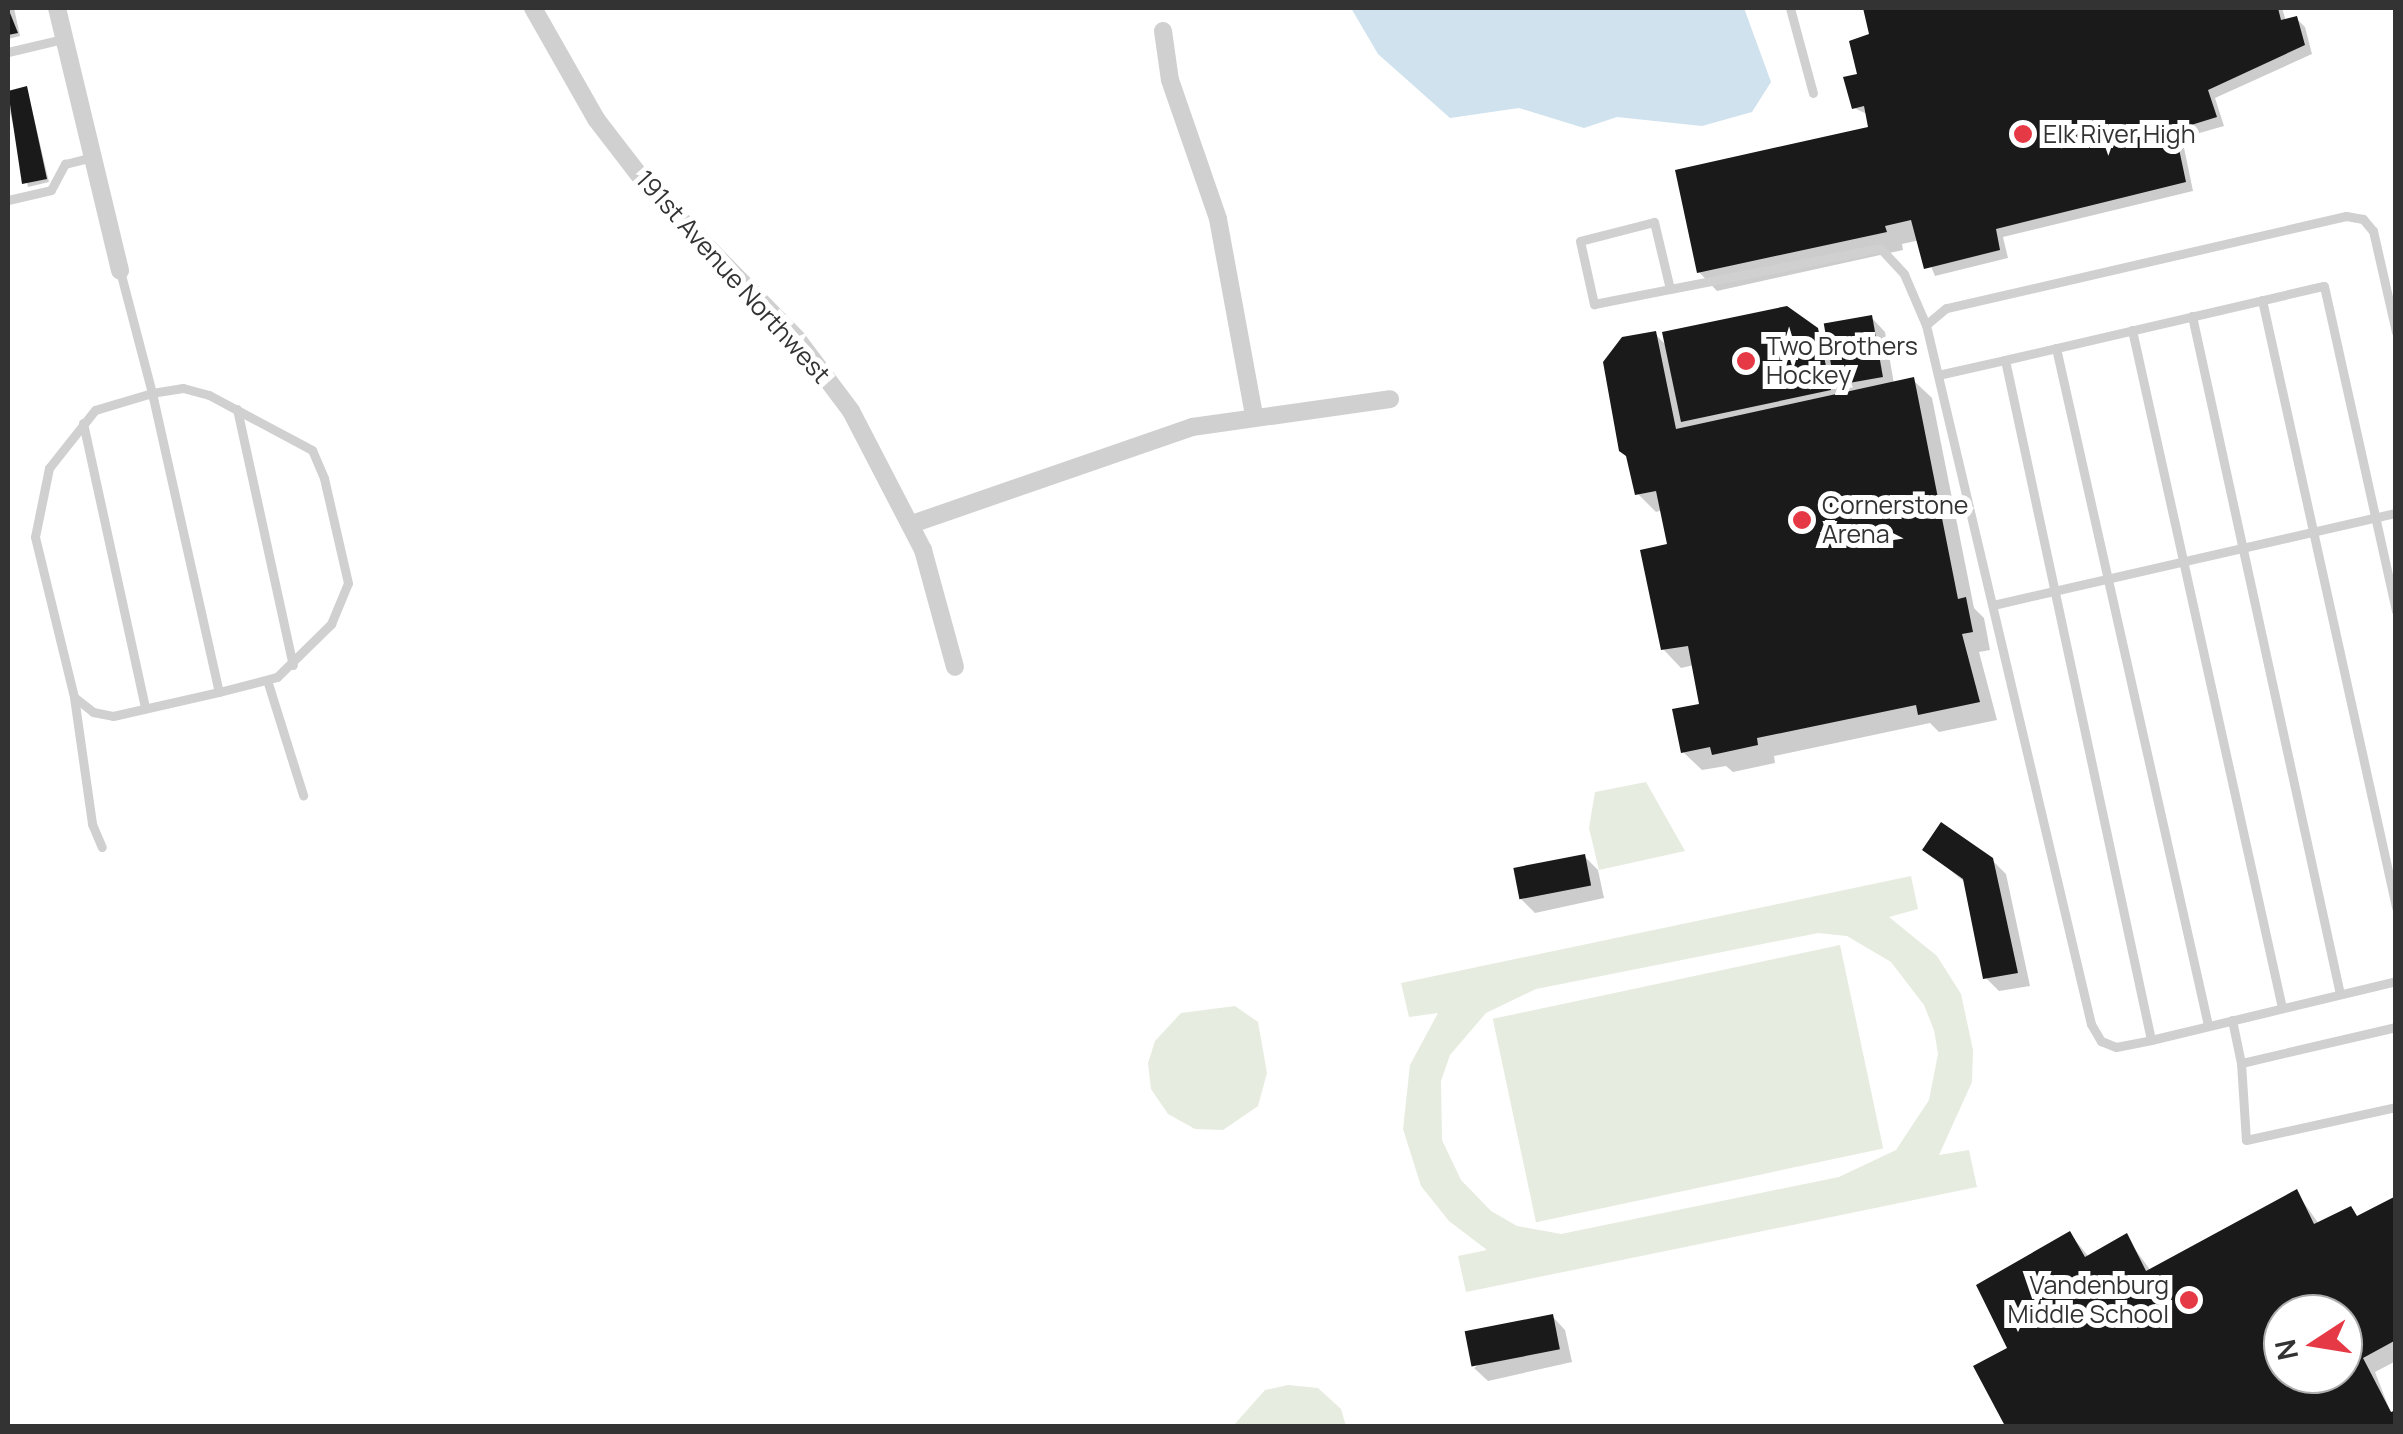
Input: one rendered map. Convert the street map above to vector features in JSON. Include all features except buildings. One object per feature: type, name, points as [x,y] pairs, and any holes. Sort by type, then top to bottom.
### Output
[{"type":"street","points":[[56,8],[89,158],[120,271]]},
{"type":"street","name":"191st Avenue Northwest","points":[[533,8],[596,119],[646,184],[825,374],[875,450],[912,524],[955,667]]},
{"type":"street","points":[[1164,31],[1170,80],[1218,218],[1254,416]]},
{"type":"street","points":[[912,524],[1112,450],[1254,416],[1390,399]]},
{"type":"lane","points":[[1790,8],[1813,93]]},
{"type":"lane","points":[[8,52],[64,39]]},
{"type":"lane","points":[[8,200],[51,190],[65,164],[89,158]]},
{"type":"lane","points":[[1926,325],[1946,308],[2346,216],[2363,219],[2374,232],[2396,332]]},
{"type":"lane","points":[[1670,289],[1654,222],[1580,240],[1594,304],[1880,248],[1904,274],[1926,325],[2091,1024],[2101,1042],[2116,1048],[2396,981]]},
{"type":"lane","points":[[120,271],[220,692]]},
{"type":"lane","points":[[1938,375],[2324,286],[2396,610]]},
{"type":"lane","points":[[2262,300],[2396,907]]},
{"type":"lane","points":[[2192,316],[2340,994]]},
{"type":"lane","points":[[2132,330],[2282,1008]]},
{"type":"lane","points":[[2056,348],[2208,1026]]},
{"type":"lane","points":[[2005,360],[2151,1040]]},
{"type":"lane","points":[[74,697],[93,712],[113,716],[267,680],[292,664],[330,624],[348,583],[312,450],[237,409],[183,388],[95,410],[50,468],[35,537],[74,697],[92,824],[102,847]]},
{"type":"lane","points":[[237,409],[292,664]]},
{"type":"lane","points":[[82,423],[145,708]]},
{"type":"lane","points":[[1992,605],[2396,513]]},
{"type":"lane","points":[[267,680],[303,795]]},
{"type":"lane","points":[[2232,1020],[2241,1064],[2246,1140],[2396,1107]]},
{"type":"lane","points":[[2241,1064],[2396,1027]]},
{"type":"shaded area","points":[[1646,782],[1685,851],[1599,870],[1589,828],[1595,792]]},
{"type":"shaded area","points":[[1911,876],[1918,909],[1889,917],[1937,956],[1961,994],[1973,1050],[1972,1082],[1939,1155],[1969,1150],[1977,1187],[1466,1292],[1458,1256],[1487,1250],[1449,1221],[1421,1186],[1403,1129],[1410,1065],[1438,1013],[1409,1017],[1401,983]],"holes":[[[1818,933],[1847,936],[1891,962],[1924,1005],[1934,1030],[1938,1054],[1929,1100],[1896,1150],[1839,1177],[1561,1234],[1517,1226],[1491,1211],[1461,1180],[1442,1140],[1441,1081],[1450,1055],[1486,1013],[1536,989]]]},
{"type":"shaded area","points":[[1840,945],[1883,1148],[1536,1222],[1493,1019]]},
{"type":"shaded area","points":[[1235,1006],[1258,1022],[1267,1073],[1258,1106],[1223,1130],[1195,1129],[1168,1114],[1151,1089],[1148,1063],[1155,1041],[1181,1013]]},
{"type":"shaded area","points":[[1288,1385],[1318,1388],[1341,1409],[1346,1426],[1233,1426],[1265,1390]]},
{"type":"water","points":[[1351,8],[1744,8],[1771,82],[1752,112],[1702,126],[1617,117],[1584,128],[1519,108],[1450,118],[1378,54]]},
{"type":"place","name":"Elk River High","points":[[2023,134]]},
{"type":"place","name":"Two Brothers Hockey","points":[[1746,361]]},
{"type":"place","name":"Cornerstone Arena","points":[[1802,520]]},
{"type":"place","name":"Vandenburg Middle School","points":[[2189,1300]]}]
